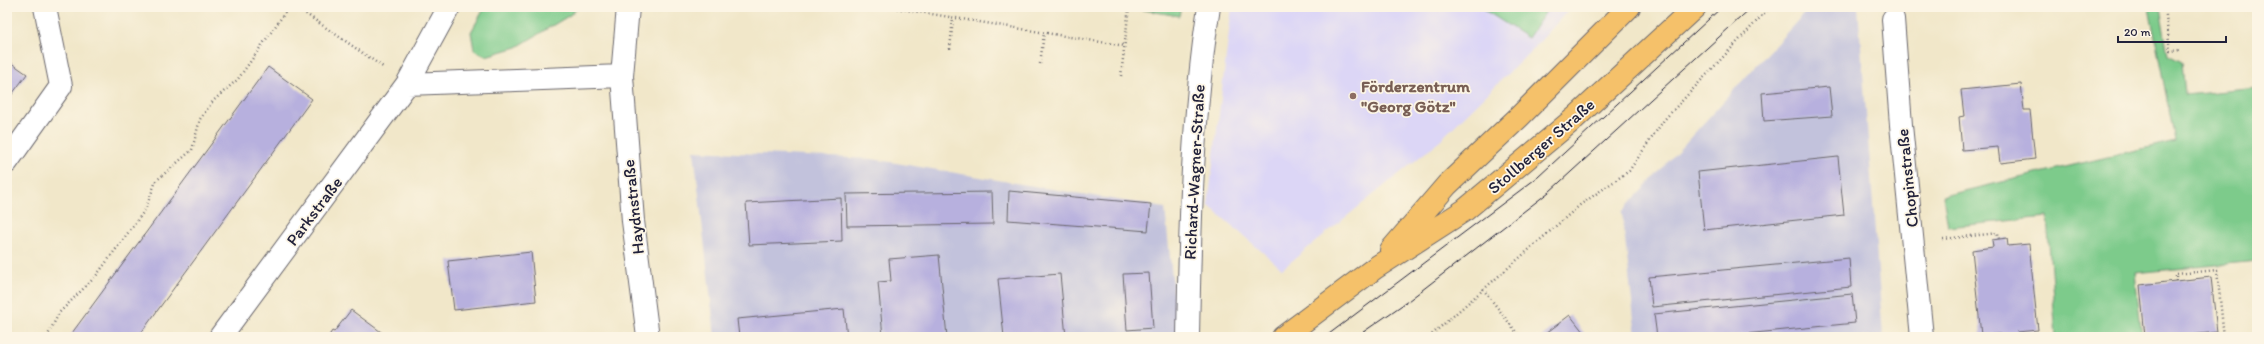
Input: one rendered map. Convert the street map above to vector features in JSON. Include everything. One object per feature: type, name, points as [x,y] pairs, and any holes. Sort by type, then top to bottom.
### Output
[{"type":"main road","name":"Stollberger Straße","points":[[1375,268],[1447,185],[1519,117],[1629,7]]},
{"type":"main road","name":"Stollberger Straße","points":[[1283,337],[1375,268],[1465,210],[1576,118],[1695,7]]},
{"type":"street","points":[[7,162],[61,86],[46,7]]},
{"type":"street","name":"Parkstraße","points":[[220,337],[407,84],[449,7]]},
{"type":"street","points":[[407,84],[622,76],[628,7]]},
{"type":"street","name":"Richard-Wagner-Straße","points":[[1188,337],[1189,245],[1198,88],[1209,7]]},
{"type":"street","name":"Chopinstraße","points":[[1893,19],[1901,125],[1922,337]]},
{"type":"street","name":"Haydnstraße","points":[[622,76],[633,221],[648,337]]},
{"type":"path","points":[[47,337],[59,312],[96,276],[144,210],[156,181],[192,150],[200,119],[213,101],[238,78],[289,7]]},
{"type":"path","points":[[296,7],[407,84]]},
{"type":"path","points":[[889,7],[1125,46]]},
{"type":"path","points":[[1121,76],[1129,7]]},
{"type":"path","points":[[1429,337],[1580,205],[1629,171],[1664,120],[1770,7]]},
{"type":"path","points":[[2165,7],[2170,51],[2180,50]]},
{"type":"path","points":[[950,50],[953,18]]},
{"type":"path","points":[[1040,64],[1044,33]]},
{"type":"path","points":[[1913,242],[1998,233],[1999,239]]},
{"type":"path","points":[[2176,281],[2176,274],[2217,270],[2224,337]]},
{"type":"path","points":[[1483,289],[1520,337]]},
{"type":"shaded area","name":"Förderzentrum \"Georg Götz\"","points":[[1232,7],[1571,7],[1534,48],[1437,143],[1282,269],[1208,205]]},
{"type":"shaded area","points":[[1810,7],[1858,7],[1883,337],[1636,337],[1622,212]]},
{"type":"shaded area","points":[[694,151],[872,159],[1165,208],[1178,337],[715,337]]},
{"type":"green space","points":[[485,7],[579,7],[570,15],[517,47],[486,56],[474,50],[471,32]]},
{"type":"green space","points":[[1126,7],[1181,7],[1179,16]]},
{"type":"green space","points":[[1480,7],[1549,7],[1528,38]]},
{"type":"green space","points":[[2149,7],[2160,7],[2168,55],[2182,62],[2185,95],[2257,88],[2257,261],[2135,273],[2142,337],[2056,337],[2047,217],[1948,227],[1943,196],[2175,141]]},
{"type":"building","points":[[7,60],[27,74],[7,101]]},
{"type":"building","points":[[268,67],[312,99],[138,337],[69,337]]},
{"type":"building","points":[[2021,84],[2024,110],[2030,110],[2035,159],[2000,163],[1998,147],[1962,150],[1959,117],[1964,116],[1961,90]]},
{"type":"building","points":[[1829,87],[1832,116],[1764,121],[1762,93]]},
{"type":"building","points":[[1838,157],[1844,215],[1704,230],[1698,172]]},
{"type":"building","points":[[1009,191],[1151,204],[1148,231],[1008,220]]},
{"type":"building","points":[[992,192],[993,224],[847,226],[846,194]]},
{"type":"building","points":[[841,198],[842,241],[749,245],[746,203]]},
{"type":"building","points":[[2007,238],[2008,246],[2029,244],[2038,330],[2017,332],[2018,337],[2001,337],[2001,334],[1981,335],[1972,250],[1993,247],[1992,240]]},
{"type":"building","points":[[531,252],[536,301],[454,310],[448,261]]},
{"type":"building","points":[[939,255],[947,337],[883,337],[878,282],[891,281],[889,259]]},
{"type":"building","points":[[1849,258],[1851,287],[1652,307],[1649,277]]},
{"type":"building","points":[[1149,273],[1153,328],[1127,330],[1123,274]]},
{"type":"building","points":[[1060,274],[1066,337],[1004,337],[998,279]]},
{"type":"building","points":[[2211,277],[2217,332],[2173,337],[2145,337],[2140,285]]},
{"type":"building","points":[[1852,294],[1855,323],[1715,337],[1657,337],[1654,314]]},
{"type":"building","points":[[844,309],[847,337],[739,337],[737,319]]},
{"type":"building","points":[[351,310],[388,337],[328,337],[332,331],[334,332]]},
{"type":"building","points":[[1570,315],[1587,337],[1541,337]]},
{"type":"tram line","points":[[1325,337],[1538,177],[1722,7]]},
{"type":"tram line","points":[[1356,337],[1408,301],[1549,192],[1752,7]]},
{"type":"place","name":"Förderzentrum \"Georg Götz\"","points":[[1353,96]]}]
